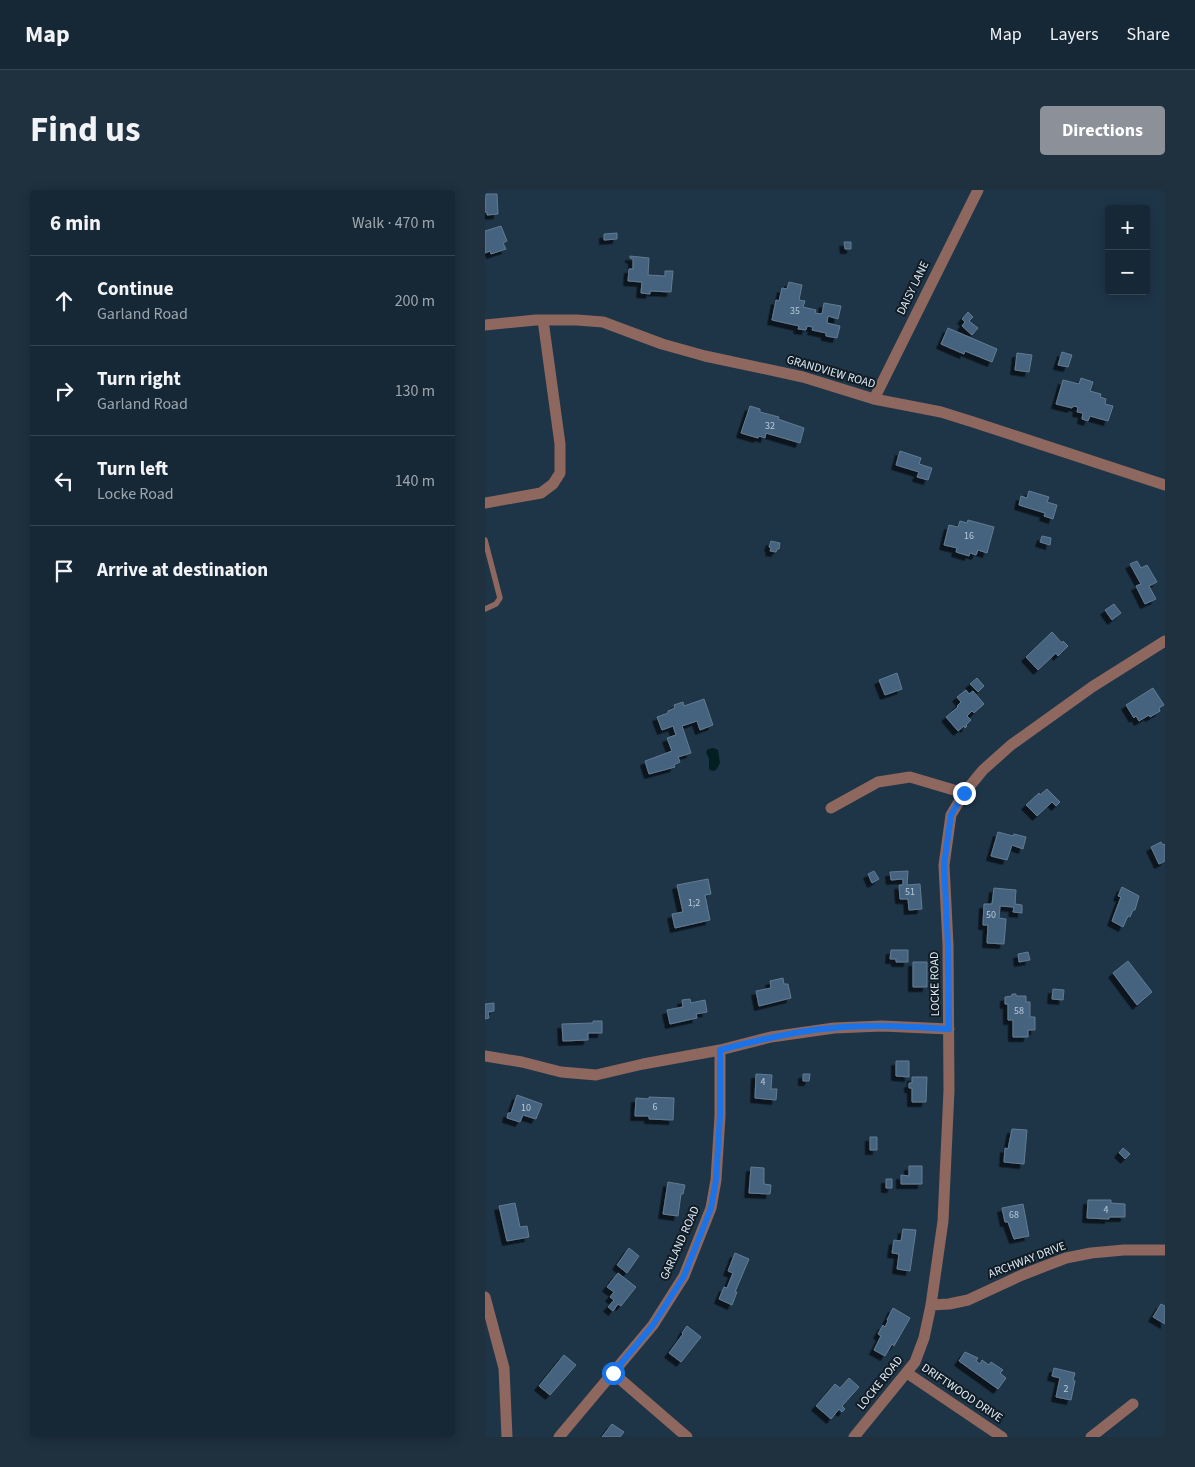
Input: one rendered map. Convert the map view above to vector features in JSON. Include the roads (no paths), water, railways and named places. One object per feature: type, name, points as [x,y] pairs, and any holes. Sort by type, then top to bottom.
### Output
[{"type":"street","name":"DAISY LANE","points":[[874,399],[978,190]]},
{"type":"street","name":"GRANDVIEW ROAD","points":[[485,325],[543,320],[603,322],[662,344],[705,356],[803,377],[874,399],[941,412],[1165,485]]},
{"type":"street","points":[[485,502],[541,493],[553,484],[560,473],[560,444],[543,320]]},
{"type":"street","name":"LOCKE ROAD","points":[[853,1437],[907,1373],[921,1350],[931,1305],[943,1221],[949,1090],[948,945],[944,865],[951,815],[964,793],[983,770],[1011,745],[1092,687],[1165,641]]},
{"type":"street","points":[[831,808],[878,782],[910,777],[964,793]]},
{"type":"street","points":[[485,1056],[522,1062],[561,1072],[596,1075],[720,1050],[771,1037],[833,1028],[882,1026],[949,1029]]},
{"type":"street","name":"GARLAND ROAD","points":[[559,1437],[653,1325],[684,1276],[711,1208],[716,1180],[720,1116],[720,1050]]},
{"type":"street","name":"ARCHWAY DRIVE","points":[[931,1305],[968,1300],[1022,1275],[1066,1258],[1091,1253],[1165,1250]]},
{"type":"street","points":[[485,1297],[504,1368],[507,1437]]},
{"type":"street","points":[[613,1373],[687,1437]]},
{"type":"street","name":"DRIFTWOOD DRIVE","points":[[907,1373],[1002,1437]]},
{"type":"street","points":[[1091,1437],[1133,1404]]},
{"type":"lane","points":[[485,540],[500,598],[496,604],[485,609]]}]
